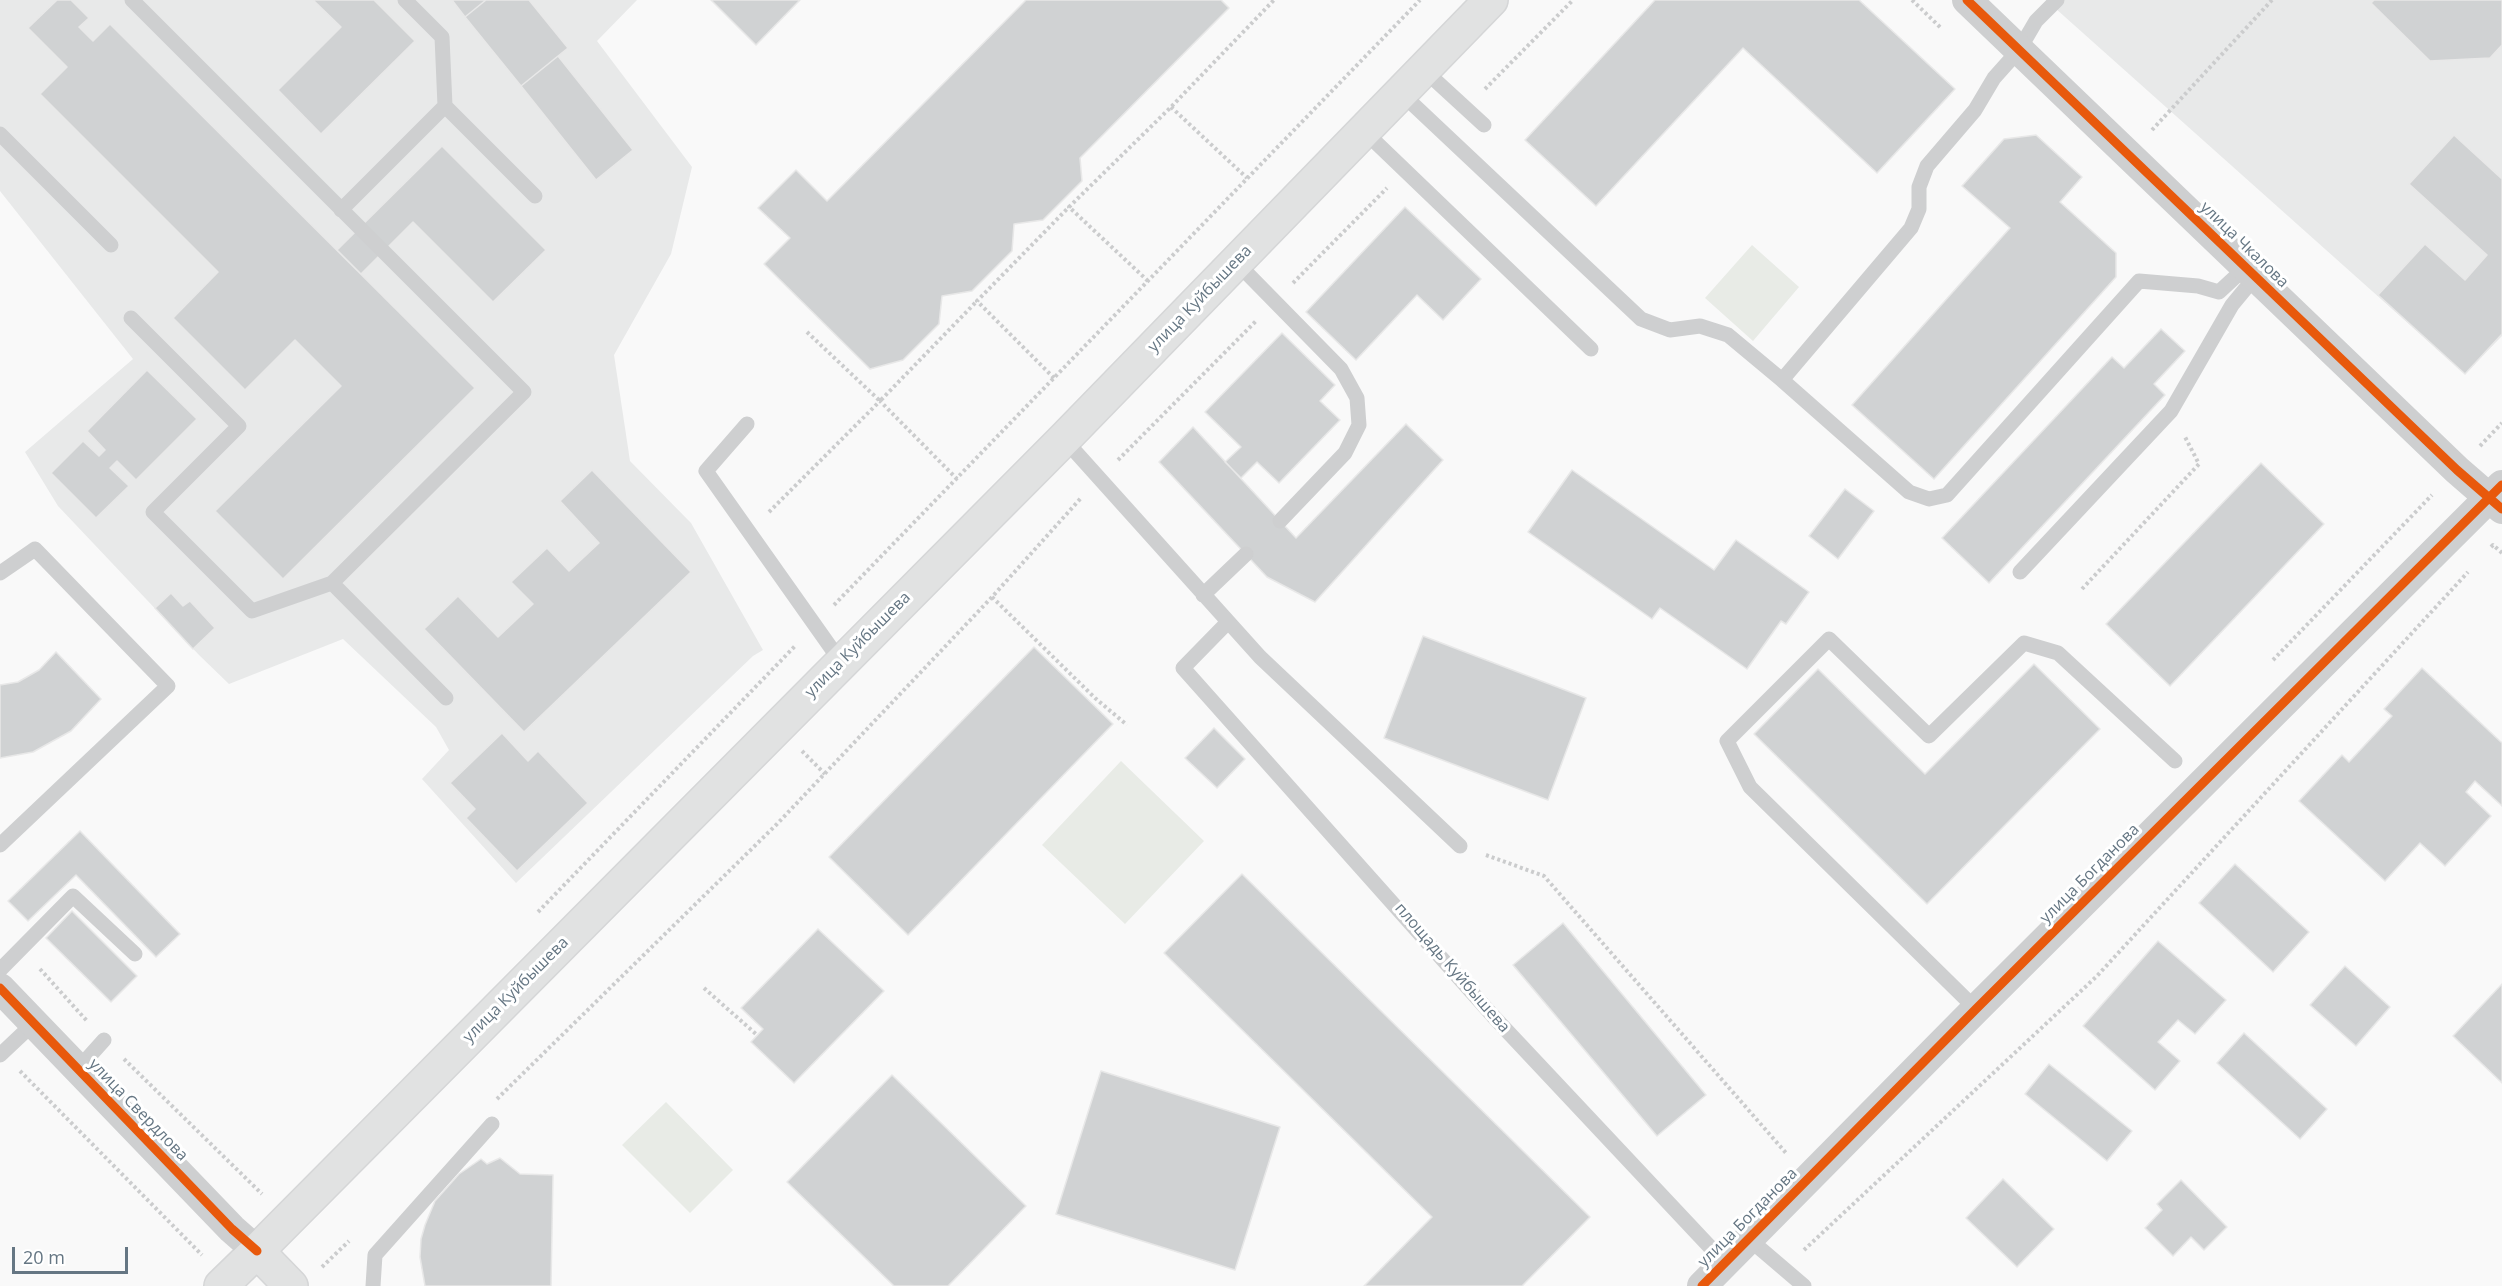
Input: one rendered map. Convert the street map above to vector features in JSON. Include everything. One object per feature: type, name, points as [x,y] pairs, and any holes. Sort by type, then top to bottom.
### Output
[{"type":"main road","name":"улица Куйбышева","points":[[222,1286],[1064,439],[1491,0]]},
{"type":"main road","name":"улица Свердлова","points":[[257,1251],[303,1279]]},
{"type":"street","name":"улица Чкалова","points":[[1967,0],[2457,470],[2498,497]]},
{"type":"street","name":"улица Богданова","points":[[1702,1286],[1976,1009],[2498,497]]},
{"type":"street","name":"улица Свердлова","points":[[0,988],[232,1229],[257,1251]]},
{"type":"lane","points":[[131,318],[239,426],[153,512],[252,611],[332,583],[524,392],[132,0]]},
{"type":"lane","points":[[405,0],[442,37],[445,106],[535,196]]},
{"type":"lane","points":[[1782,380],[1911,228],[1919,209],[1919,188],[1927,166],[1975,110],[1994,78],[2019,50],[2036,21],[2057,0]]},
{"type":"lane","points":[[1423,69],[1484,125]]},
{"type":"lane","points":[[1401,93],[1641,319],[1670,330],[1700,326],[1728,335],[1909,492],[1929,500],[1947,495],[2139,281],[2198,286],[2219,292],[2251,272]]},
{"type":"lane","points":[[341,210],[445,106]]},
{"type":"lane","points":[[1364,130],[1592,349]]},
{"type":"lane","points":[[0,134],[111,245]]},
{"type":"lane","points":[[1236,262],[1341,369],[1357,398],[1359,425],[1346,453],[1280,521]]},
{"type":"lane","points":[[2020,572],[2171,411],[2251,272]]},
{"type":"lane","points":[[747,424],[706,471],[841,662]]},
{"type":"lane","points":[[1064,439],[1260,657],[1460,846]]},
{"type":"lane","points":[[0,573],[35,549],[168,686],[0,846]]},
{"type":"lane","points":[[1203,595],[1246,554]]},
{"type":"lane","points":[[332,583],[446,698]]},
{"type":"lane","name":"площадь Куйбышева","points":[[1227,622],[1183,668],[1493,1016],[1725,1263]]},
{"type":"lane","points":[[1976,1009],[1750,787],[1727,741],[1828,639],[1929,736],[2024,643],[2058,653],[2175,761]]},
{"type":"lane","points":[[0,970],[73,896],[135,954]]},
{"type":"lane","points":[[1,1054],[34,1023]]},
{"type":"lane","points":[[78,1069],[105,1040]]},
{"type":"lane","points":[[374,1286],[375,1255],[492,1124]]},
{"type":"lane","points":[[1749,1239],[1804,1286]]},
{"type":"path","points":[[749,531],[1171,107],[1274,0]]},
{"type":"path","points":[[538,913],[1420,0]]},
{"type":"path","points":[[1466,108],[1573,0]]},
{"type":"path","points":[[2129,154],[2272,0]]},
{"type":"path","points":[[1171,107],[1247,178]]},
{"type":"path","points":[[490,1105],[777,824],[1101,478],[1405,170]]},
{"type":"path","points":[[1069,207],[1148,281]]},
{"type":"path","points":[[976,302],[1054,378]]},
{"type":"path","points":[[807,332],[880,401],[957,479]]},
{"type":"path","points":[[2082,590],[2199,464],[2171,411]]},
{"type":"path","points":[[2480,446],[2502,423]]},
{"type":"path","points":[[2485,554],[2493,545],[2502,554]]},
{"type":"path","points":[[1783,1269],[2097,976],[2469,571]]},
{"type":"path","points":[[992,597],[1095,698],[1127,725]]},
{"type":"path","points":[[1460,846],[1544,876],[1791,1158]]},
{"type":"path","points":[[21,948],[105,1040],[264,1196]]},
{"type":"path","points":[[704,988],[757,1035]]},
{"type":"path","points":[[1,1054],[203,1256]]},
{"type":"path","points":[[303,1279],[353,1238]]},
{"type":"shaded area","points":[[0,0],[637,0],[597,41],[692,167],[671,254],[614,355],[630,461],[691,523],[763,650],[753,656],[516,883],[422,779],[449,750],[436,727],[343,639],[229,684],[58,506],[25,452],[133,359],[0,191]]},
{"type":"shaded area","points":[[2046,0],[2502,0],[2502,336],[2465,374]]},
{"type":"shaded area","points":[[1752,245],[1799,287],[1753,341],[1705,298]]},
{"type":"shaded area","points":[[1121,761],[1204,841],[1125,924],[1042,845]]},
{"type":"shaded area","points":[[666,1102],[733,1170],[690,1213],[622,1145]]},
{"type":"building","points":[[57,0],[71,0],[89,18],[79,27],[93,41],[110,24],[475,388],[283,579],[215,511],[341,386],[295,340],[245,390],[173,318],[218,272],[40,94],[67,67],[28,28]]},
{"type":"building","points":[[313,0],[374,0],[415,41],[321,134],[278,90],[341,27]]},
{"type":"building","points":[[452,0],[486,0],[465,17]]},
{"type":"building","points":[[486,0],[529,0],[568,48],[521,86],[465,17]]},
{"type":"building","points":[[711,0],[800,0],[756,45]]},
{"type":"building","points":[[1026,0],[1221,0],[1229,8],[1080,158],[1082,181],[1043,220],[1014,224],[1012,251],[972,291],[942,296],[939,324],[903,360],[870,369],[764,264],[790,238],[758,208],[796,170],[827,201]]},
{"type":"building","points":[[1655,0],[1859,0],[1955,89],[1877,173],[1743,48],[1596,206],[1525,140]]},
{"type":"building","points":[[2374,0],[2502,0],[2502,45],[2490,58],[2430,61],[2371,3]]},
{"type":"building","points":[[558,56],[633,150],[596,180],[521,86]]},
{"type":"building","points":[[2036,135],[2082,177],[2060,202],[2116,253],[2116,277],[1934,479],[1852,405],[2010,228],[1962,186],[2004,139]]},
{"type":"building","points":[[2454,135],[2502,179],[2502,334],[2465,374],[2378,295],[2425,244],[2465,280],[2487,255],[2409,184]]},
{"type":"building","points":[[442,146],[546,250],[493,302],[413,222],[361,274],[337,250]]},
{"type":"building","points":[[1405,207],[1481,279],[1443,320],[1417,295],[1356,360],[1306,312]]},
{"type":"building","points":[[2161,329],[2185,351],[2154,384],[2165,395],[1989,583],[1942,538],[2112,357],[2124,368]]},
{"type":"building","points":[[1282,333],[1335,385],[1320,401],[1340,420],[1279,483],[1257,462],[1241,478],[1225,462],[1241,447],[1205,412]]},
{"type":"building","points":[[147,370],[197,419],[136,480],[117,461],[110,468],[129,486],[96,518],[51,473],[83,441],[99,456],[105,450],[87,431]]},
{"type":"building","points":[[1406,424],[1443,460],[1315,602],[1267,577],[1159,462],[1193,427],[1296,538]]},
{"type":"building","points":[[2261,463],[2324,524],[2170,686],[2106,624]]},
{"type":"building","points":[[592,470],[691,572],[524,732],[424,629],[458,596],[498,637],[533,604],[511,582],[547,548],[569,571],[599,543],[560,501]]},
{"type":"building","points":[[1572,470],[1714,570],[1736,540],[1809,592],[1786,624],[1781,621],[1747,669],[1660,608],[1652,619],[1528,532]]},
{"type":"building","points":[[1845,489],[1874,511],[1838,559],[1809,536]]},
{"type":"building","points":[[171,593],[183,606],[190,601],[215,628],[193,649],[155,608]]},
{"type":"building","points":[[1423,636],[1586,698],[1548,800],[1384,738]]},
{"type":"building","points":[[1034,647],[1113,724],[908,935],[829,857]]},
{"type":"building","points":[[56,652],[101,699],[71,731],[33,752],[0,758],[0,685],[18,682],[39,670]]},
{"type":"building","points":[[2034,664],[2100,729],[1927,904],[1754,734],[1818,669],[1925,774]]},
{"type":"building","points":[[2422,668],[2502,743],[2502,806],[2475,781],[2466,792],[2491,816],[2445,866],[2420,843],[2385,881],[2299,801],[2342,755],[2349,762],[2392,716],[2384,709]]},
{"type":"building","points":[[1214,728],[1245,759],[1217,788],[1185,758]]},
{"type":"building","points":[[502,733],[528,761],[538,751],[588,803],[517,871],[466,818],[475,809],[450,783]]},
{"type":"building","points":[[80,831],[180,934],[156,957],[76,875],[28,921],[8,901]]},
{"type":"building","points":[[2235,864],[2309,932],[2273,972],[2199,903]]},
{"type":"building","points":[[1242,874],[1590,1217],[1522,1286],[1364,1286],[1432,1217],[1164,953]]},
{"type":"building","points":[[72,911],[137,976],[111,1002],[46,938]]},
{"type":"building","points":[[1563,923],[1706,1095],[1657,1136],[1513,965]]},
{"type":"building","points":[[818,929],[884,991],[794,1083],[751,1042],[763,1029],[741,1008]]},
{"type":"building","points":[[2158,941],[2226,1000],[2195,1034],[2178,1020],[2158,1042],[2180,1061],[2155,1090],[2083,1026]]},
{"type":"building","points":[[2345,966],[2390,1007],[2356,1046],[2310,1005]]},
{"type":"building","points":[[2502,984],[2502,1083],[2453,1036]]},
{"type":"building","points":[[2244,1033],[2327,1109],[2300,1139],[2217,1063]]},
{"type":"building","points":[[2049,1064],[2132,1131],[2107,1161],[2025,1094]]},
{"type":"building","points":[[1101,1071],[1280,1127],[1235,1270],[1056,1214]]},
{"type":"building","points":[[892,1075],[1026,1206],[948,1286],[894,1286],[787,1182]]},
{"type":"building","points":[[500,1158],[520,1174],[553,1175],[551,1286],[425,1286],[420,1257],[421,1239],[435,1201],[459,1174],[481,1159],[487,1164]]},
{"type":"building","points":[[2003,1179],[2054,1229],[2017,1267],[1966,1218]]},
{"type":"building","points":[[2181,1180],[2227,1227],[2204,1250],[2191,1237],[2173,1256],[2145,1228],[2162,1210],[2157,1204]]},
{"type":"cycle path","points":[[1967,0],[2457,470],[2502,509]]},
{"type":"cycle path","points":[[1702,1286],[1976,1009],[2502,485]]},
{"type":"cycle path","points":[[0,988],[232,1229],[257,1251]]}]
